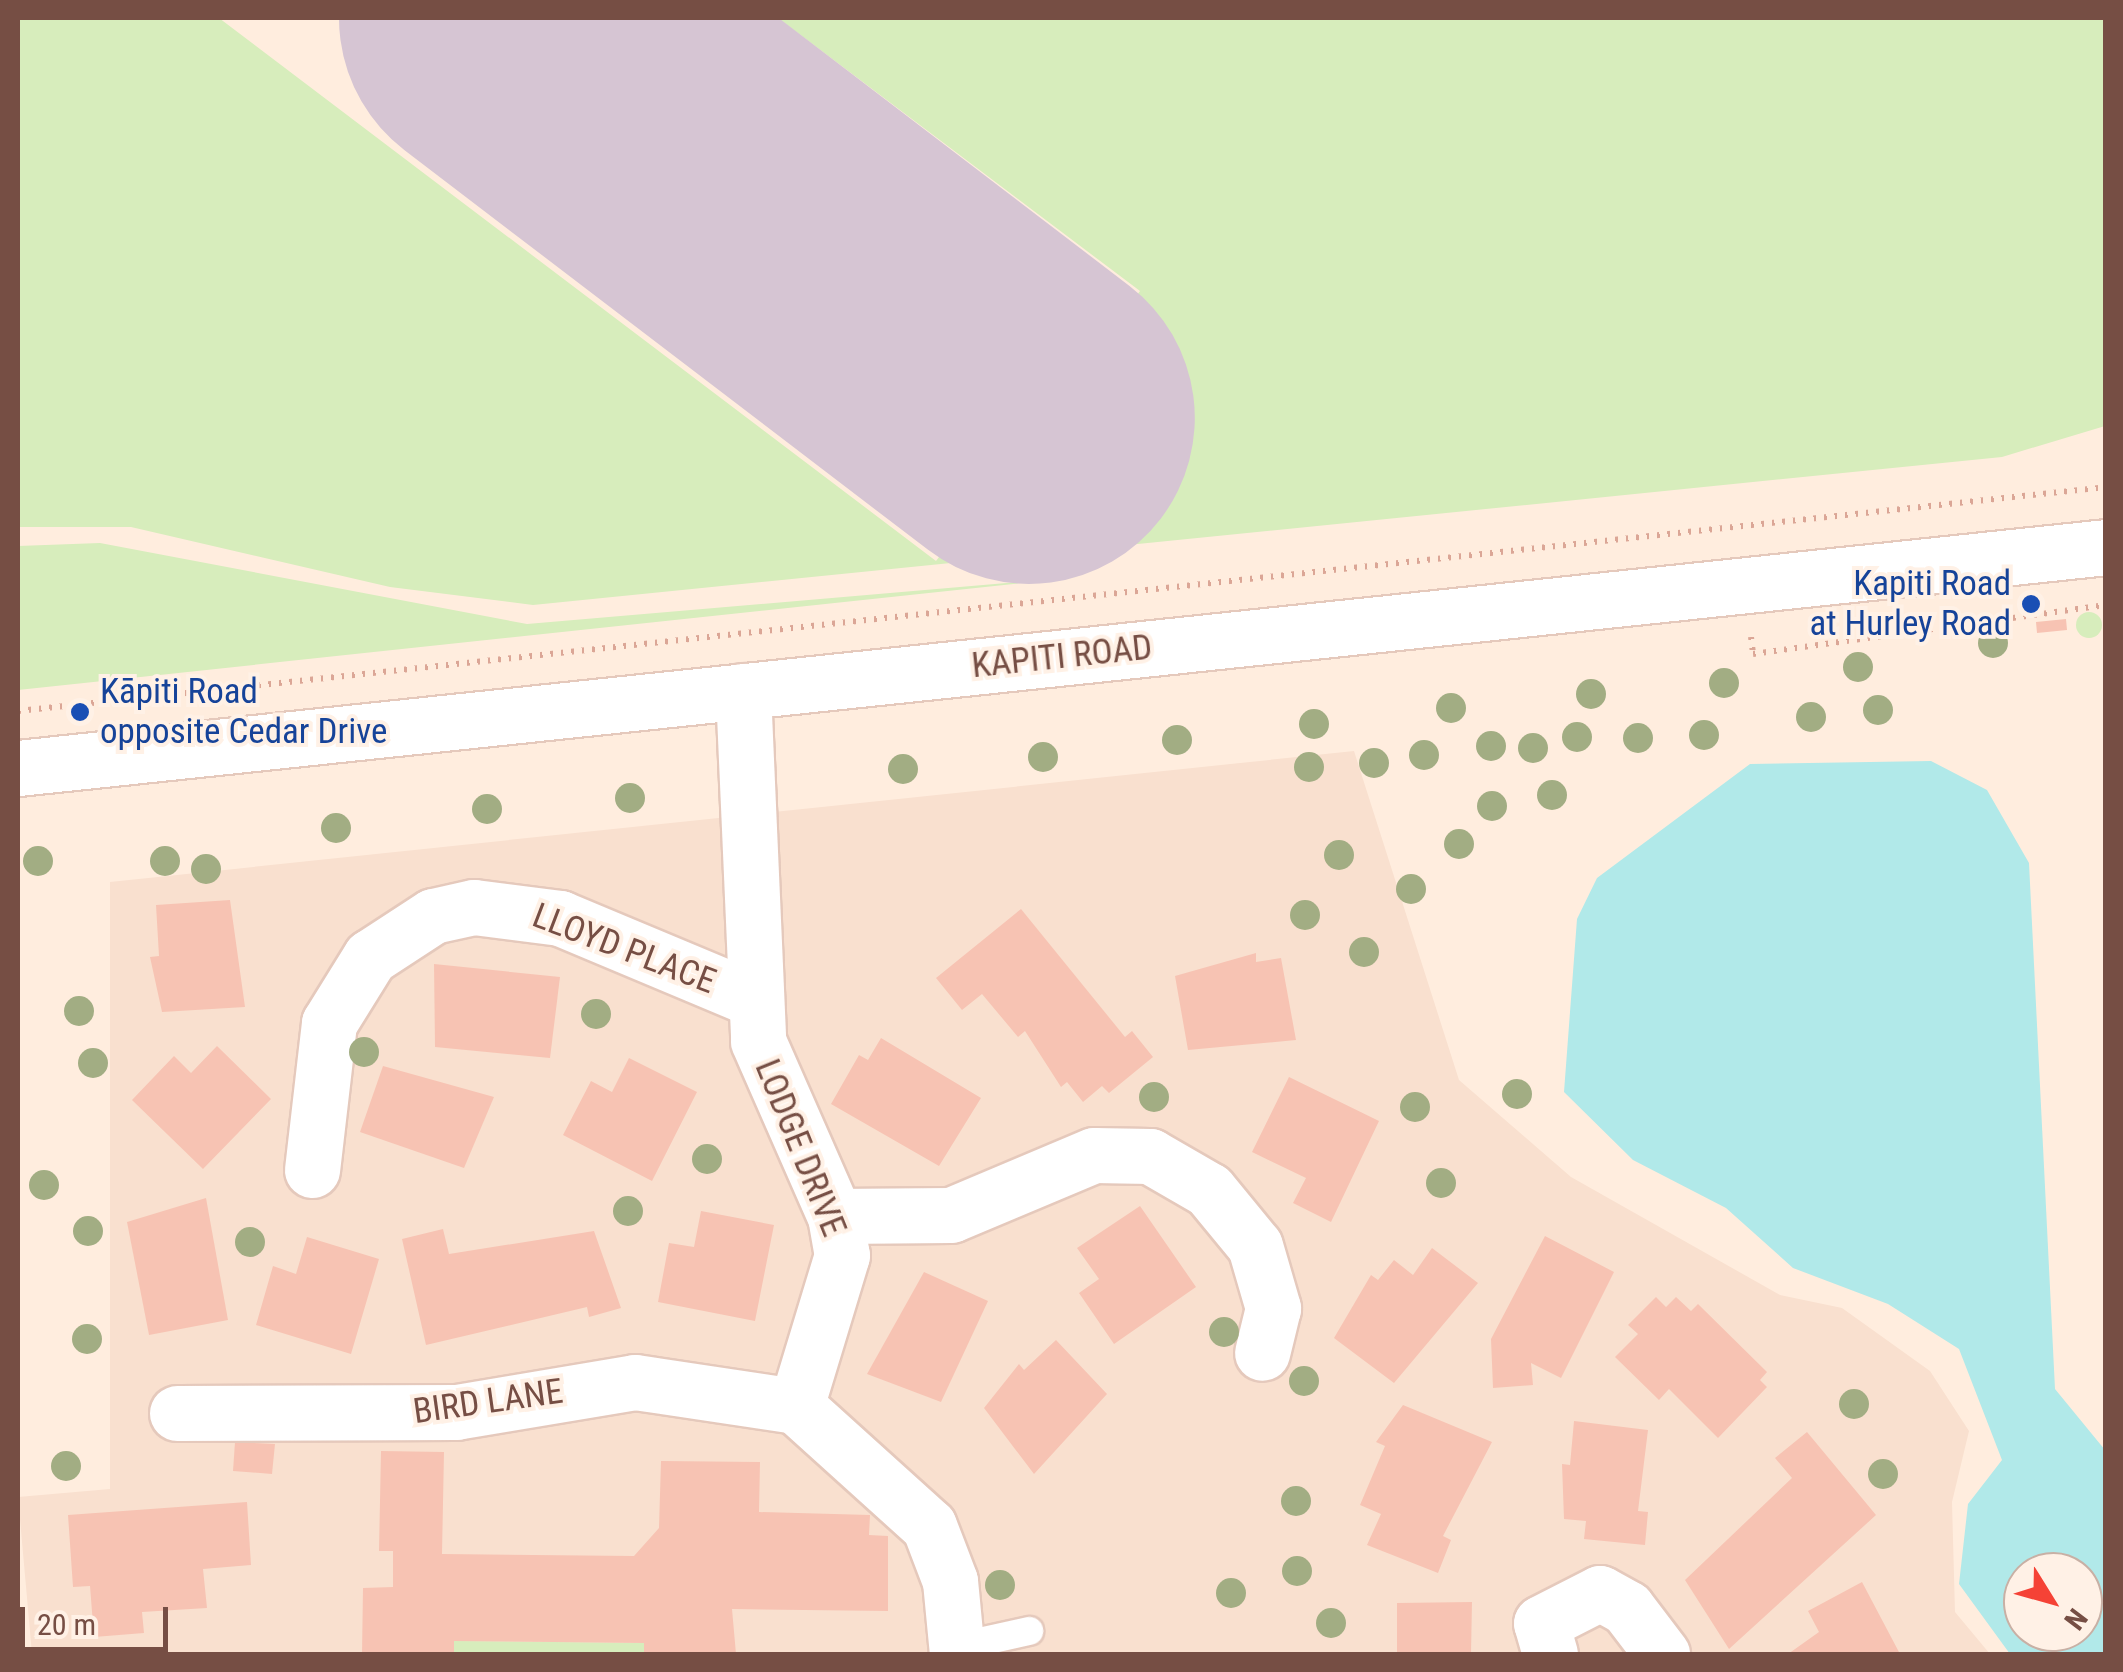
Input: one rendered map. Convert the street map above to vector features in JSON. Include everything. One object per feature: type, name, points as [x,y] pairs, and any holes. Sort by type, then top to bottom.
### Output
[{"type":"street","name":"KAPITI ROAD","points":[[18,768],[2106,547]]},
{"type":"street","name":"LODGE DRIVE","points":[[742,691],[758,884],[756,1000],[766,1073],[834,1216],[836,1288],[796,1406]]},
{"type":"street","name":"LLOYD PLACE","points":[[312,1170],[329,1023],[370,957],[432,916],[474,907],[560,918],[756,1000]]},
{"type":"street","points":[[834,1216],[951,1215],[1094,1154],[1150,1156],[1209,1190],[1255,1246],[1272,1290],[1262,1353]]},
{"type":"street","name":"BIRD LANE","points":[[177,1413],[456,1412],[635,1382],[796,1406]]},
{"type":"street","points":[[796,1406],[930,1526],[950,1582],[957,1651]]},
{"type":"street","points":[[1550,1654],[1541,1622],[1600,1593],[1627,1608],[1662,1654]]},
{"type":"lane","points":[[957,1651],[1030,1631]]},
{"type":"path","points":[[18,710],[2106,487]]},
{"type":"path","points":[[1752,643],[1754,654],[2106,605]]},
{"type":"shaded area","points":[[1354,751],[1459,1080],[1571,1177],[1780,1295],[1842,1308],[1930,1371],[1969,1431],[1952,1502],[1955,1612],[1990,1654],[32,1654],[18,1497],[110,1489],[110,882]]},
{"type":"green space","points":[[18,18],[219,18],[936,561],[1140,291],[778,18],[2105,18],[2105,426],[2002,457],[533,605],[390,587],[131,527],[18,527]]},
{"type":"green space","points":[[100,543],[527,624],[1078,577],[18,690],[18,546]]},
{"type":"green space","points":[[2089,612],[2098,616],[2102,625],[2098,634],[2089,638],[2080,634],[2076,625],[2080,616]]},
{"type":"green space","points":[[454,1641],[644,1643],[644,1654],[454,1654]]},
{"type":"water","points":[[1931,761],[1987,790],[2029,863],[2055,1389],[2105,1450],[2105,1654],[2009,1652],[2103,1652],[2103,1552],[2003,1552],[2003,1644],[1959,1584],[1968,1504],[2002,1460],[1959,1349],[1888,1304],[1793,1268],[1726,1208],[1633,1160],[1564,1092],[1577,919],[1597,878],[1750,764]]},
{"type":"building","points":[[2066,619],[2067,630],[2037,633],[2036,622]]},
{"type":"building","points":[[230,900],[245,1007],[162,1012],[150,957],[159,956],[156,905]]},
{"type":"building","points":[[1021,909],[1125,1037],[1132,1031],[1153,1057],[1109,1093],[1102,1086],[1083,1102],[1067,1082],[1061,1087],[1025,1031],[1018,1037],[982,994],[962,1010],[936,978]]},
{"type":"building","points":[[1256,953],[1256,962],[1281,958],[1296,1040],[1188,1050],[1175,976]]},
{"type":"building","points":[[434,964],[560,977],[550,1058],[435,1047]]},
{"type":"building","points":[[881,1038],[981,1098],[939,1166],[831,1104],[859,1055],[868,1060]]},
{"type":"building","points":[[217,1046],[271,1099],[203,1169],[132,1100],[174,1056],[191,1073]]},
{"type":"building","points":[[629,1058],[697,1092],[652,1181],[563,1135],[591,1081],[612,1092]]},
{"type":"building","points":[[383,1066],[494,1097],[464,1168],[360,1132]]},
{"type":"building","points":[[1289,1077],[1379,1121],[1331,1222],[1293,1203],[1306,1178],[1252,1152]]},
{"type":"building","points":[[206,1198],[228,1320],[149,1335],[127,1222]]},
{"type":"building","points":[[1140,1206],[1196,1287],[1114,1344],[1079,1293],[1099,1279],[1077,1248]]},
{"type":"building","points":[[701,1211],[774,1225],[755,1321],[658,1302],[669,1243],[694,1247]]},
{"type":"building","points":[[443,1229],[449,1254],[594,1231],[621,1308],[589,1317],[587,1307],[426,1345],[402,1239]]},
{"type":"building","points":[[1545,1236],[1614,1272],[1561,1378],[1531,1363],[1533,1385],[1493,1388],[1491,1339]]},
{"type":"building","points":[[307,1237],[379,1259],[351,1354],[256,1325],[273,1266],[296,1274]]},
{"type":"building","points":[[1432,1248],[1478,1283],[1394,1383],[1334,1338],[1371,1275],[1378,1280],[1394,1260],[1413,1275]]},
{"type":"building","points":[[924,1272],[988,1301],[941,1402],[867,1374]]},
{"type":"building","points":[[1656,1297],[1666,1307],[1676,1297],[1691,1311],[1698,1304],[1767,1372],[1760,1380],[1767,1387],[1718,1438],[1669,1389],[1659,1400],[1615,1357],[1638,1334],[1628,1325]]},
{"type":"building","points":[[1056,1340],[1107,1394],[1034,1474],[984,1408],[1019,1364],[1024,1370]]},
{"type":"building","points":[[1403,1405],[1492,1442],[1443,1536],[1451,1540],[1438,1573],[1367,1545],[1381,1514],[1360,1505],[1385,1446],[1376,1442]]},
{"type":"building","points":[[1574,1421],[1648,1430],[1638,1511],[1648,1512],[1645,1545],[1584,1539],[1586,1521],[1564,1519],[1562,1464],[1570,1465]]},
{"type":"building","points":[[1807,1432],[1876,1515],[1729,1649],[1685,1580],[1792,1478],[1775,1458]]},
{"type":"building","points":[[235,1442],[275,1444],[272,1474],[233,1471]]},
{"type":"building","points":[[381,1451],[444,1452],[442,1554],[634,1556],[659,1528],[661,1461],[760,1462],[759,1512],[870,1515],[869,1535],[888,1536],[888,1611],[732,1609],[736,1654],[644,1654],[644,1643],[454,1641],[454,1654],[362,1654],[363,1588],[393,1587],[393,1551],[379,1551]]},
{"type":"building","points":[[247,1502],[251,1565],[203,1569],[207,1608],[142,1612],[144,1633],[94,1637],[90,1586],[73,1587],[68,1515]]},
{"type":"building","points":[[1862,1582],[1900,1654],[1788,1654],[1819,1632],[1808,1611]]},
{"type":"building","points":[[1472,1602],[1471,1654],[1397,1654],[1397,1603]]},
{"type":"taxiway","points":[[609,96],[668,18]]},
{"type":"runway","points":[[505,18],[1029,418]]},
{"type":"place","name":"Kapiti Road at Hurley Road","points":[[2031,604]]},
{"type":"place","name":"Kāpiti Road opposite Cedar Drive","points":[[80,712]]}]
